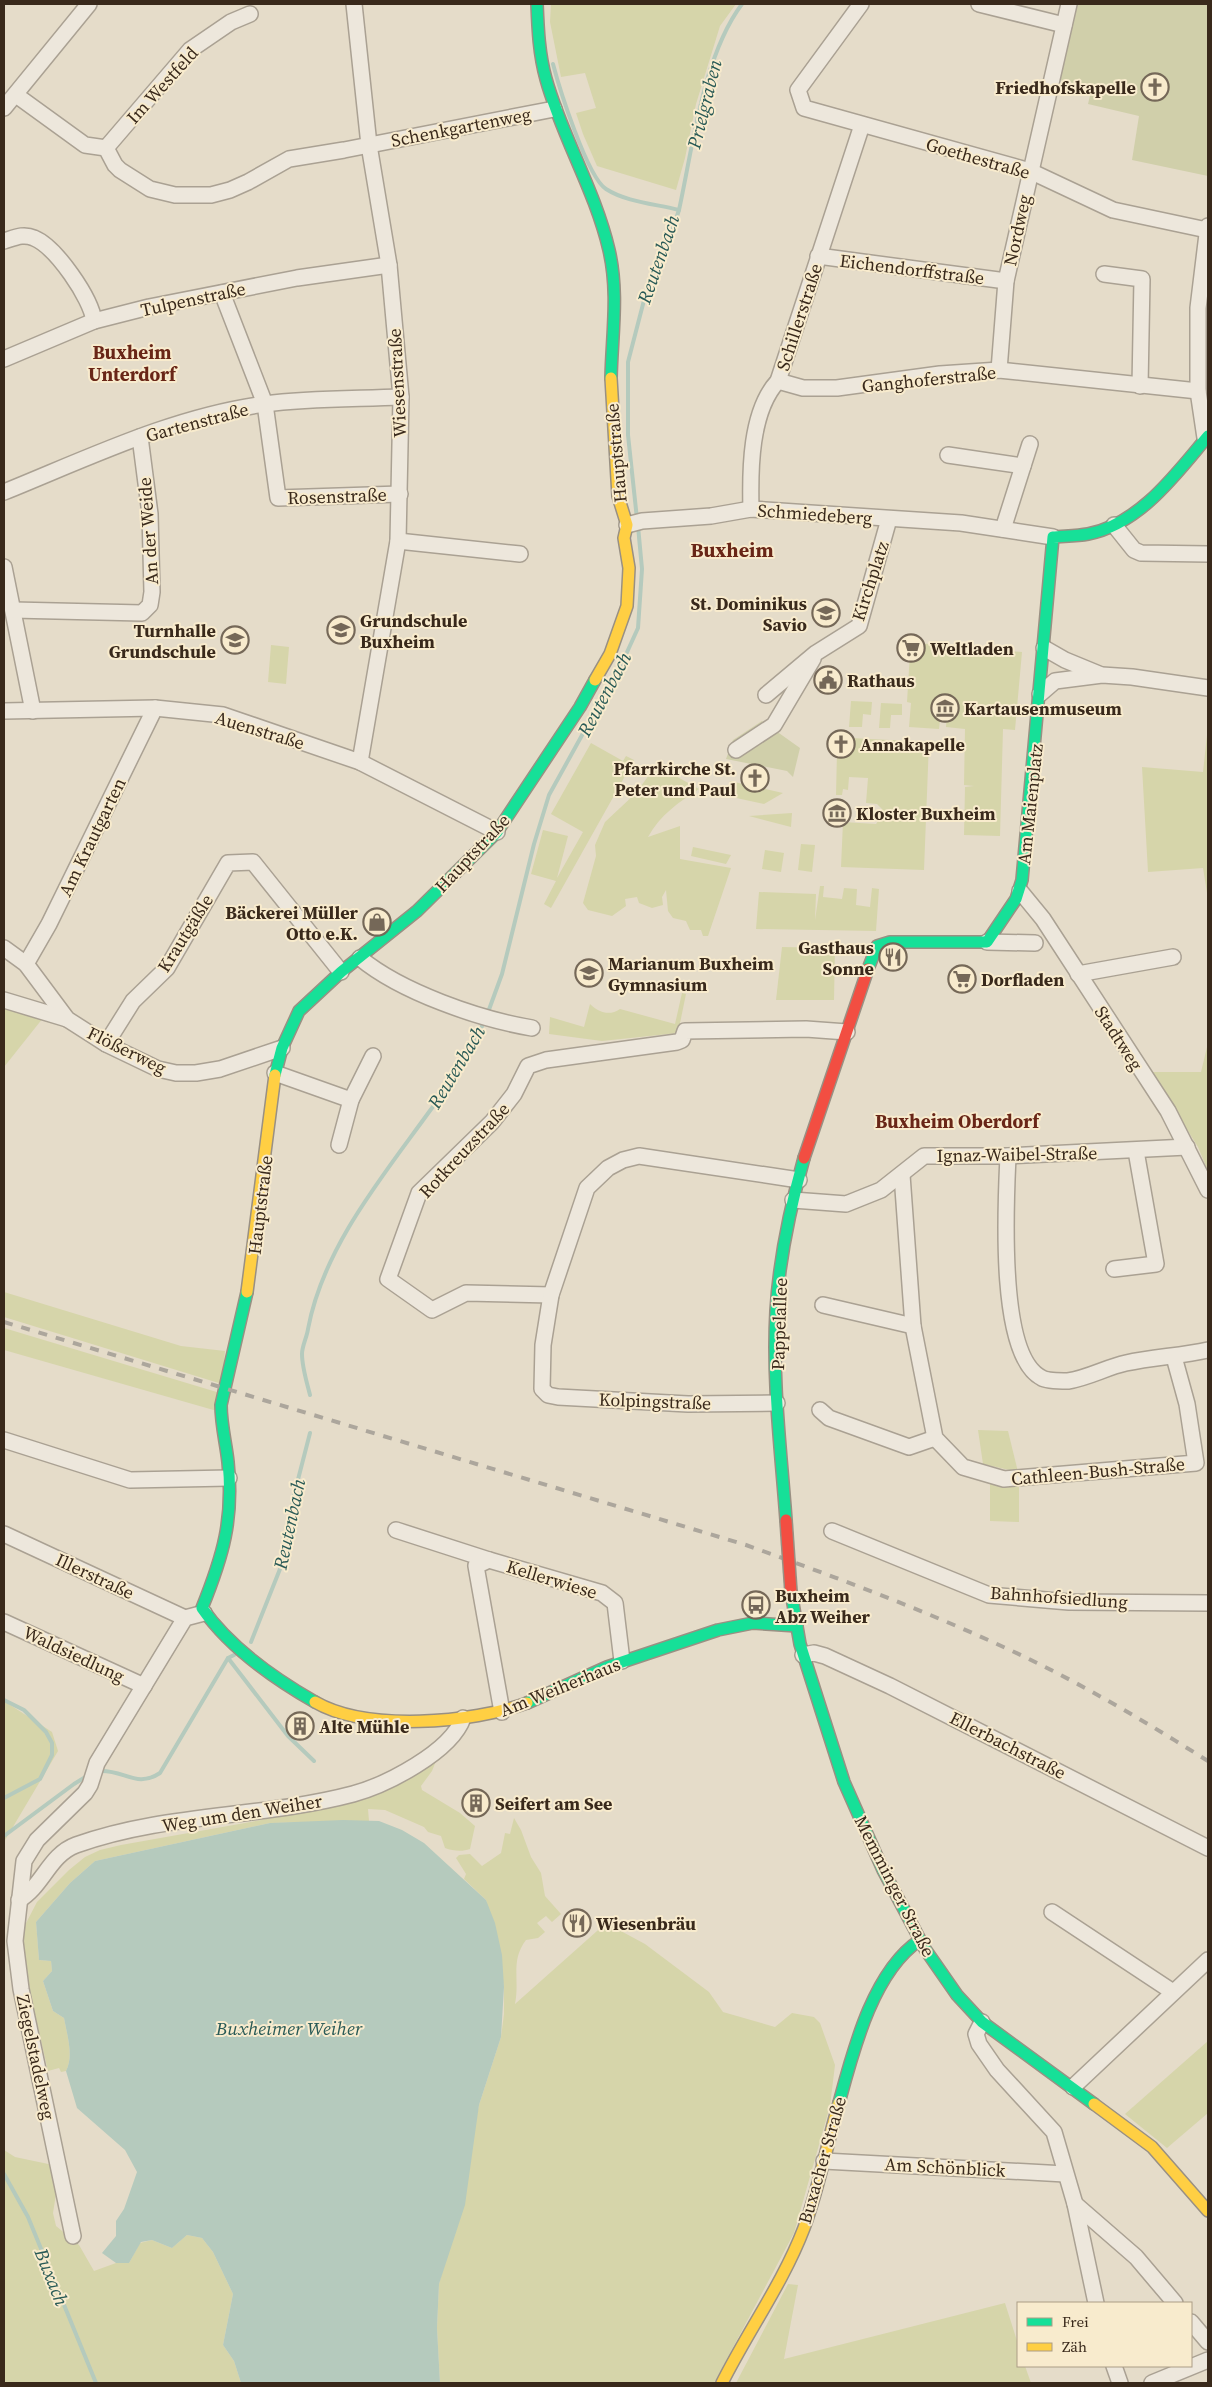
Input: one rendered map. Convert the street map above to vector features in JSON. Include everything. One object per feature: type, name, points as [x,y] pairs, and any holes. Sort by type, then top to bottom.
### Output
[{"type":"street","points":[[4,108],[89,4]]},
{"type":"street","name":"Wiesenstraße","points":[[354,4],[369,145],[389,265],[401,397],[398,542],[360,762]]},
{"type":"street","name":"Hauptstraße","points":[[204,1613],[204,1600],[220,1564],[227,1539],[230,1518],[230,1478],[221,1421],[221,1404],[251,1276],[275,1073],[282,1048],[299,1011],[341,972],[417,911],[497,832],[580,707],[616,641],[630,588],[630,568],[624,538],[627,525],[623,517],[618,494],[611,403],[616,316],[613,268],[604,228],[554,109],[538,39],[536,4]]},
{"type":"street","name":"Goethestraße","points":[[861,4],[798,90],[804,108],[1030,171],[1113,210],[1208,228]]},
{"type":"street","points":[[979,4],[1064,25]]},
{"type":"street","name":"Nordweg","points":[[999,370],[1006,281],[1069,4]]},
{"type":"street","name":"Im Westfeld","points":[[106,148],[190,50],[231,22],[250,14]]},
{"type":"street","points":[[16,95],[85,145],[106,148],[115,165],[138,183],[150,189],[193,196],[230,190],[289,158],[369,145]]},
{"type":"street","name":"Schenkgartenweg","points":[[369,145],[554,109]]},
{"type":"street","name":"Schillerstraße","points":[[751,509],[750,468],[755,435],[769,395],[778,381],[862,125]]},
{"type":"street","points":[[1053,537],[1088,534],[1114,525],[1147,503],[1168,483],[1207,437],[1198,391],[1198,308],[1208,228]]},
{"type":"street","points":[[4,241],[25,236],[33,237],[49,248],[82,291],[91,307],[94,321]]},
{"type":"street","name":"Eichendorffstraße","points":[[818,256],[1006,281]]},
{"type":"street","name":"Tulpenstraße","points":[[4,358],[94,321],[297,278],[389,265]]},
{"type":"street","points":[[1104,274],[1148,279],[1140,386]]},
{"type":"street","name":"Rosenstraße","points":[[222,293],[265,404],[278,498],[400,494]]},
{"type":"street","name":"Ganghoferstraße","points":[[778,381],[802,388],[837,388],[940,374],[999,370],[1198,391]]},
{"type":"street","name":"Gartenstraße","points":[[4,492],[140,437],[194,419],[265,404],[401,397]]},
{"type":"street","name":"An der Weide","points":[[13,610],[142,613],[148,609],[152,592],[150,514],[140,437]]},
{"type":"street","points":[[1003,529],[1030,444]]},
{"type":"street","points":[[948,455],[1023,466]]},
{"type":"street","name":"Schmiedeberg","points":[[627,525],[642,521],[711,516],[751,509],[961,523],[1053,537]]},
{"type":"street","name":"Kirchplatz","points":[[766,695],[816,653],[859,626],[889,519]]},
{"type":"street","points":[[1114,525],[1134,550],[1141,553],[1208,554]]},
{"type":"street","name":"Am Maienplatz","points":[[1020,891],[1040,694],[1053,537]]},
{"type":"street","points":[[398,542],[520,554]]},
{"type":"street","points":[[4,567],[33,711]]},
{"type":"street","points":[[1044,648],[1065,660],[1102,675]]},
{"type":"street","points":[[736,750],[774,725],[791,694],[806,675],[816,653]]},
{"type":"street","points":[[1040,694],[1055,681],[1102,675],[1132,676],[1208,688]]},
{"type":"street","name":"Auenstraße","points":[[4,710],[155,708],[223,715],[360,762],[497,832]]},
{"type":"street","name":"Am Krautgarten","points":[[26,964],[49,924],[155,708]]},
{"type":"street","name":"Krautgäßle","points":[[106,1044],[134,1001],[167,968],[228,863],[254,862],[341,972]]},
{"type":"street","points":[[988,942],[1020,891]]},
{"type":"street","name":"Stadtweg","points":[[1020,891],[1043,919],[1168,1111],[1208,1190]]},
{"type":"street","name":"Pappelallee","points":[[797,1626],[791,1592],[778,1403],[776,1309],[784,1243],[793,1200],[810,1137],[877,946],[890,942],[988,942]]},
{"type":"street","points":[[988,942],[1035,943]]},
{"type":"street","name":"Flößerweg","points":[[4,948],[26,964],[67,1020],[106,1044],[158,1069],[176,1073],[196,1074],[220,1069],[282,1048]]},
{"type":"street","points":[[1078,974],[1173,957]]},
{"type":"street","points":[[360,958],[411,989],[485,1017],[532,1028]]},
{"type":"street","points":[[4,1000],[67,1020]]},
{"type":"street","name":"Rotkreuzstraße","points":[[551,1296],[466,1293],[432,1310],[388,1279],[419,1193],[497,1115],[514,1094],[528,1066],[546,1060],[677,1042],[682,1040],[685,1031],[806,1029],[847,1032]]},
{"type":"street","points":[[339,1145],[351,1100],[373,1056]]},
{"type":"street","points":[[275,1073],[351,1100]]},
{"type":"street","name":"Ignaz-Waibel-Straße","points":[[793,1200],[846,1204],[881,1190],[924,1156],[1008,1156],[1136,1151],[1187,1146]]},
{"type":"street","points":[[1114,1269],[1156,1264],[1136,1151]]},
{"type":"street","points":[[551,1296],[588,1188],[608,1168],[624,1160],[639,1156],[659,1158],[799,1180]]},
{"type":"street","points":[[1008,1156],[1005,1218],[1009,1296],[1017,1342],[1032,1370],[1042,1378],[1068,1381],[1126,1363],[1174,1357],[1208,1350]]},
{"type":"street","points":[[820,1410],[829,1418],[909,1447],[934,1438],[913,1326],[902,1175]]},
{"type":"street","name":"Kolpingstraße","points":[[551,1296],[541,1381],[542,1389],[548,1395],[688,1404],[778,1403]]},
{"type":"street","points":[[823,1305],[913,1326]]},
{"type":"street","name":"Cathleen-Bush-Straße","points":[[934,1438],[963,1467],[1004,1479],[1196,1463],[1187,1404],[1174,1357]]},
{"type":"street","points":[[4,1440],[130,1480],[230,1478]]},
{"type":"street","name":"Kellerwiese","points":[[396,1530],[602,1593],[615,1603],[622,1662]]},
{"type":"street","name":"Bahnhofsiedlung","points":[[832,1531],[990,1595],[1069,1602],[1208,1603]]},
{"type":"street","name":"Illerstraße","points":[[4,1534],[185,1618]]},
{"type":"street","name":"Kellerwiese","points":[[489,1560],[476,1566],[502,1712]]},
{"type":"street","points":[[185,1618],[204,1613]]},
{"type":"street","name":"Am Weiherhaus","points":[[204,1613],[257,1664],[283,1684],[330,1711],[367,1720],[463,1718],[502,1712],[622,1662],[730,1626],[753,1623],[797,1626]]},
{"type":"street","name":"Ziegelstadelweg","points":[[73,2236],[17,1968],[15,1941],[21,1872],[29,1850],[85,1793],[90,1785],[97,1763],[185,1618]]},
{"type":"street","name":"Waldsiedlung","points":[[4,1622],[144,1686]]},
{"type":"street","name":"Memminger Straße","points":[[797,1626],[803,1655],[844,1782],[883,1870],[920,1940],[957,1995],[982,2022],[1073,2087],[1152,2147],[1208,2211]]},
{"type":"street","name":"Ellerbachstraße","points":[[803,1655],[814,1653],[825,1656],[890,1686],[1208,1848]]},
{"type":"street","name":"Weg um den Weiher","points":[[19,1900],[31,1891],[61,1854],[86,1842],[150,1827],[336,1798],[367,1789],[435,1752],[454,1734],[463,1718]]},
{"type":"street","points":[[1052,1912],[1173,1992]]},
{"type":"street","name":"Buxacher Straße","points":[[722,2383],[741,2344],[796,2247],[824,2161],[858,2033],[874,1999],[900,1957],[920,1940]]},
{"type":"street","points":[[1073,2087],[1208,1960]]},
{"type":"street","points":[[982,2022],[976,2034],[979,2044],[1007,2083],[1052,2127],[1075,2204],[1096,2302]]},
{"type":"street","name":"Am Schönblick","points":[[824,2161],[1066,2174]]},
{"type":"street","points":[[1075,2204],[1136,2257],[1174,2302]]},
{"type":"street","points":[[1192,2323],[1208,2342]]},
{"type":"street","points":[[1192,2367],[1208,2360]]},
{"type":"street","points":[[1114,2367],[1120,2383]]},
{"type":"street","points":[[1152,2383],[1191,2367]]},
{"type":"green space","points":[[551,4],[736,4],[720,26],[696,104],[685,158],[676,190],[597,166],[576,113],[596,108],[585,73],[561,77],[550,22]]},
{"type":"green space","points":[[1073,4],[1208,4],[1208,176],[1132,160],[1139,116],[1088,104],[1092,87],[1055,79]]},
{"type":"green space","points":[[918,643],[1022,652],[1015,730],[1003,729],[1000,836],[964,835],[965,787],[974,786],[964,785],[965,729],[946,727],[947,713],[950,713],[952,703],[938,701],[937,712],[941,712],[939,729],[909,727],[911,703],[907,702],[910,653],[916,653]]},
{"type":"green space","points":[[271,645],[289,647],[286,684],[268,682]]},
{"type":"green space","points":[[851,701],[872,702],[871,715],[863,714],[862,727],[849,727]]},
{"type":"green space","points":[[881,703],[902,704],[902,715],[891,715],[890,728],[879,728]]},
{"type":"green space","points":[[762,721],[800,748],[793,777],[787,771],[726,759],[733,740]]},
{"type":"green space","points":[[1208,726],[1208,899],[1203,868],[1148,872],[1142,767],[1203,772]]},
{"type":"green space","points":[[851,738],[929,742],[924,870],[841,867],[843,822],[876,824],[881,817],[882,809],[877,804],[866,803],[868,778],[849,777],[848,790],[843,789],[842,795],[836,795],[837,752],[850,753]]},
{"type":"green space","points":[[591,743],[623,761],[626,756],[634,760],[551,908],[544,904],[556,881],[531,874],[543,830],[568,836],[557,878],[583,832],[551,814]]},
{"type":"green space","points":[[657,770],[672,774],[699,789],[677,804],[664,816],[648,837],[680,826],[680,859],[731,868],[708,936],[703,936],[701,930],[690,930],[686,921],[673,918],[668,911],[666,890],[662,897],[663,905],[652,908],[639,903],[637,897],[625,899],[626,906],[612,916],[588,910],[583,903],[596,856],[595,845],[605,822],[636,793],[649,775]]},
{"type":"green space","points":[[730,781],[783,793],[764,804],[727,796]]},
{"type":"green space","points":[[792,813],[791,827],[749,816]]},
{"type":"green space","points":[[801,844],[815,845],[812,872],[798,870]]},
{"type":"green space","points":[[693,847],[731,855],[726,864],[691,856]]},
{"type":"green space","points":[[765,850],[784,853],[781,872],[762,869]]},
{"type":"green space","points":[[820,886],[824,886],[823,897],[842,899],[844,888],[857,889],[856,905],[870,907],[872,888],[879,889],[876,931],[756,929],[759,892],[816,894],[815,920]]},
{"type":"green space","points":[[782,947],[835,948],[834,1000],[776,1000]]},
{"type":"green space","points":[[682,993],[686,994],[678,1033],[602,1041],[549,1034],[550,1017],[584,1027],[590,1004],[597,1010],[608,1013],[620,1009],[675,1024]]},
{"type":"green space","points":[[4,1005],[43,1018],[4,1067]]},
{"type":"green space","points":[[1208,1043],[1208,1171],[1198,1147],[1151,1072],[1201,1072]]},
{"type":"green space","points":[[4,1292],[181,1346],[225,1351],[222,1384],[4,1317]]},
{"type":"green space","points":[[4,1328],[220,1393],[217,1411],[4,1350]]},
{"type":"green space","points":[[978,1430],[1008,1431],[1018,1472],[983,1464]]},
{"type":"green space","points":[[990,1482],[1019,1482],[1019,1522],[990,1521]]},
{"type":"green space","points":[[4,1701],[52,1732],[58,1751],[4,1842]]},
{"type":"green space","points":[[436,1761],[432,1771],[421,1786],[422,1790],[460,1813],[475,1826],[470,1849],[458,1851],[445,1848],[441,1836],[428,1832],[424,1827],[385,1810],[368,1809],[369,1821],[270,1823],[95,1861],[70,1883],[36,1922],[39,1960],[51,1961],[52,1971],[43,1981],[53,2011],[64,2018],[69,2045],[69,2059],[66,2071],[61,2072],[59,2068],[48,2071],[23,1962],[23,1929],[37,1902],[85,1857],[100,1850],[121,1845],[289,1815],[350,1801]]},
{"type":"green space","points":[[514,1818],[521,1830],[531,1857],[541,1873],[545,1896],[561,1914],[552,1922],[546,1916],[537,1923],[545,1932],[538,1938],[526,1940],[521,1948],[517,1963],[515,2004],[606,1923],[645,1944],[709,1992],[723,2012],[775,2027],[792,2013],[814,2017],[820,2023],[835,2065],[830,2106],[794,2233],[714,2383],[440,2383],[437,2328],[439,2284],[448,2251],[479,2105],[501,2037],[504,2014],[504,1987],[486,1900],[464,1879],[466,1874],[456,1858],[459,1855],[470,1854],[482,1866],[501,1853],[505,1833],[510,1834]]},
{"type":"green space","points":[[1208,2041],[1208,2113],[1167,2148],[1125,2114]]},
{"type":"green space","points":[[4,2150],[15,2157],[53,2165],[57,2188],[53,2213],[56,2226],[79,2245],[94,2271],[116,2263],[129,2263],[140,2243],[152,2240],[172,2248],[187,2235],[202,2238],[213,2252],[233,2294],[223,2345],[234,2361],[241,2383],[4,2383]]},
{"type":"green space","points":[[788,2284],[798,2285],[784,2359],[1005,2303],[1017,2341],[1017,2367],[1025,2367],[1031,2383],[736,2383]]},
{"type":"water","name":"Buxheimer Weiher","points":[[343,1820],[379,1821],[402,1830],[424,1843],[486,1900],[495,1923],[502,1955],[504,1987],[501,2037],[479,2105],[465,2205],[439,2284],[437,2328],[440,2383],[241,2383],[234,2361],[223,2345],[233,2294],[213,2252],[202,2238],[187,2235],[172,2248],[152,2240],[141,2242],[129,2263],[116,2263],[102,2253],[116,2236],[116,2221],[124,2209],[137,2172],[125,2150],[77,2108],[66,2071],[70,2052],[64,2018],[53,2011],[43,1981],[52,1971],[51,1961],[39,1960],[36,1922],[70,1883],[95,1861],[270,1823]]},
{"type":"waterway","name":"Prielgraben","points":[[679,210],[701,102],[709,75],[729,25],[742,4]]},
{"type":"waterway","name":"Reutenbach","points":[[553,64],[582,150],[599,181],[606,189],[623,197],[679,210],[667,246],[649,281],[628,362],[628,435],[637,519]]},
{"type":"waterway","name":"Reutenbach","points":[[487,1015],[502,974],[534,844],[549,795],[623,661],[638,628],[642,569],[638,526]]},
{"type":"waterway","name":"Reutenbach","points":[[310,1395],[302,1351],[316,1299],[340,1242],[356,1214],[460,1068],[484,1021]]},
{"type":"waterway","name":"Reutenbach","points":[[251,1642],[282,1564],[294,1495],[310,1433]]},
{"type":"waterway","name":"Reutenbach","points":[[99,1771],[108,1771],[137,1779],[152,1777],[160,1773],[228,1658],[234,1655]]},
{"type":"waterway","points":[[228,1658],[288,1736],[314,1761]]},
{"type":"waterway","name":"Buxach","points":[[4,1700],[24,1710],[46,1732],[52,1743],[52,1755],[40,1779],[4,1798]]},
{"type":"waterway","name":"Reutenbach","points":[[4,1836],[87,1776]]},
{"type":"waterway","name":"Buxach","points":[[4,2174],[28,2217],[96,2383]]},
{"type":"railway","points":[[4,1322],[746,1545],[782,1558],[923,1612],[1027,1658],[1119,1707],[1208,1761]]},
{"type":"traffic: fast","points":[[537,4],[540,51],[546,79],[561,122],[596,206],[609,250],[614,282],[611,378]]},
{"type":"traffic: fast","points":[[868,969],[877,946],[890,942],[987,942],[1016,899],[1022,880],[1053,537],[1088,534],[1124,520],[1155,496],[1208,436]]},
{"type":"traffic: fast","points":[[275,1075],[282,1048],[299,1011],[341,972],[417,911],[497,832],[580,707],[595,680]]},
{"type":"traffic: fast","points":[[786,1520],[776,1390],[776,1311],[786,1234],[804,1158]]},
{"type":"traffic: fast","points":[[247,1292],[221,1405],[228,1462],[228,1520],[216,1571],[202,1608],[213,1623],[253,1661],[315,1702]]},
{"type":"traffic: fast","points":[[791,1592],[800,1644],[844,1782],[883,1870],[925,1949],[957,1995],[982,2022],[1094,2104]]},
{"type":"traffic: fast","points":[[527,1703],[607,1667],[718,1630],[753,1623],[797,1626]]},
{"type":"traffic: fast","points":[[839,2103],[858,2037],[877,1991],[889,1971],[920,1940]]},
{"type":"traffic: slow","points":[[595,680],[610,654],[627,606],[629,568],[624,538],[627,525],[618,496],[611,378]]},
{"type":"traffic: slow","points":[[247,1292],[275,1075]]},
{"type":"traffic: slow","points":[[315,1702],[362,1718],[390,1721],[420,1721],[478,1716],[527,1703]]},
{"type":"traffic: slow","points":[[722,2383],[776,2288],[796,2248],[814,2197],[839,2103]]},
{"type":"traffic: slow","points":[[1094,2104],[1152,2147],[1208,2211]]},
{"type":"traffic: jam","points":[[804,1158],[868,969]]},
{"type":"traffic: jam","points":[[786,1520],[791,1592]]},
{"type":"place","name":"Friedhofskapelle","points":[[1155,87]]},
{"type":"place","name":"St. Dominikus Savio","points":[[826,613]]},
{"type":"place","name":"Grundschule Buxheim","points":[[341,630]]},
{"type":"place","name":"Turnhalle Grundschule","points":[[235,640]]},
{"type":"place","name":"Weltladen","points":[[911,648]]},
{"type":"place","name":"Rathaus","points":[[828,680]]},
{"type":"place","name":"Kartausenmuseum","points":[[945,708]]},
{"type":"place","name":"Annakapelle","points":[[841,744]]},
{"type":"place","name":"Pfarrkirche St. Peter und Paul","points":[[755,778]]},
{"type":"place","name":"Kloster Buxheim","points":[[837,813]]},
{"type":"place","name":"Bäckerei Müller Otto e.K.","points":[[377,922]]},
{"type":"place","name":"Gasthaus Sonne","points":[[893,957]]},
{"type":"place","name":"Marianum Buxheim Gymnasium","points":[[589,973]]},
{"type":"place","name":"Dorfladen","points":[[962,979]]},
{"type":"place","name":"Buxheim Abz Weiher","points":[[756,1605]]},
{"type":"place","name":"Alte Mühle","points":[[300,1726]]},
{"type":"place","name":"Seifert am See","points":[[476,1803]]},
{"type":"place","name":"Wiesenbräu","points":[[577,1923]]},
{"type":"district","name":"Buxheim Unterdorf","points":[[132,363]]},
{"type":"district","name":"Buxheim","points":[[732,550]]},
{"type":"district","name":"Buxheim Oberdorf","points":[[957,1121]]}]
